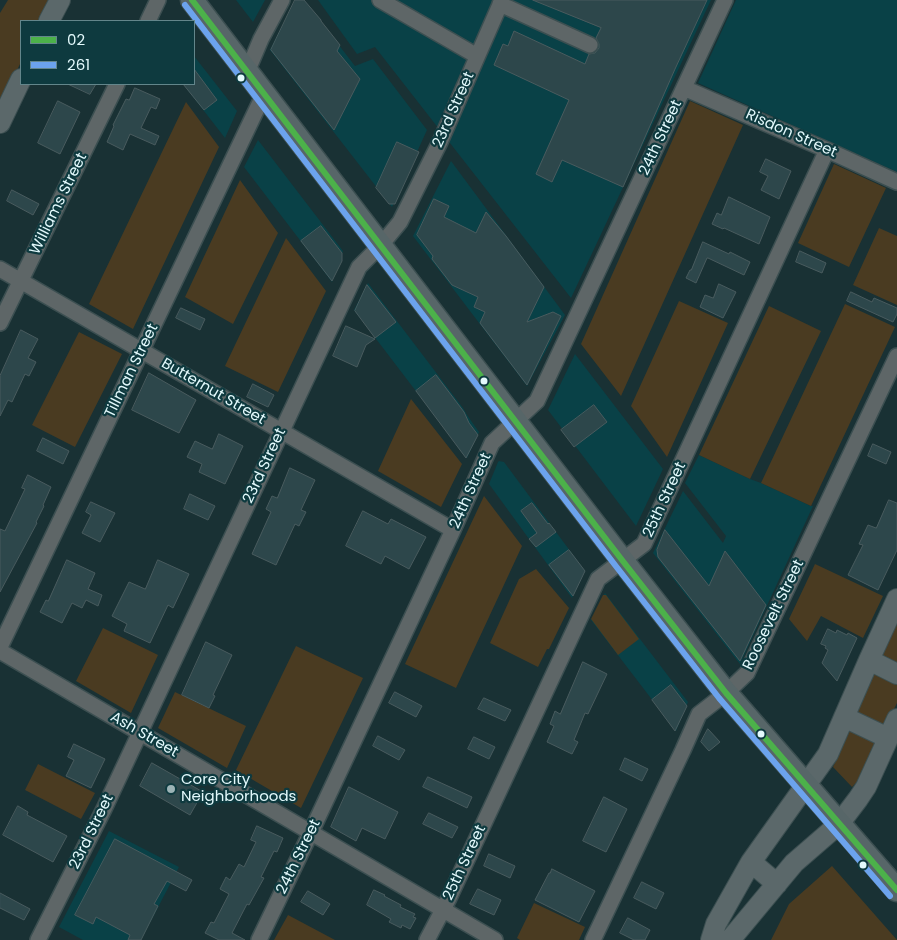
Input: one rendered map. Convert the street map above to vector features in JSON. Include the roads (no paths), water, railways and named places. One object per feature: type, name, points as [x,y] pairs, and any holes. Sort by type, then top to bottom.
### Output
[{"type":"main road","points":[[192,0],[726,693],[897,890]]},
{"type":"street","points":[[50,20],[60,0]]},
{"type":"street","points":[[148,20],[158,0]]},
{"type":"street","points":[[247,72],[261,39],[282,0]]},
{"type":"street","points":[[380,0],[477,56]]},
{"type":"street","name":"24th Street","points":[[259,940],[453,530],[492,443],[537,401],[725,0]]},
{"type":"street","points":[[501,2],[590,45]]},
{"type":"street","name":"23rd Street","points":[[38,940],[104,809],[359,267],[400,222],[440,142],[501,2]]},
{"type":"street","points":[[0,122],[20,81]]},
{"type":"street","name":"Williams Street","points":[[0,324],[117,85]]},
{"type":"street","name":"Risdon Street","points":[[684,88],[897,182]]},
{"type":"street","name":"Tillman Street","points":[[0,647],[264,94]]},
{"type":"street","name":"25th Street","points":[[427,940],[598,579],[644,544],[827,150]]},
{"type":"street","name":"Butternut Street","points":[[0,269],[453,530]]},
{"type":"street","name":"Roosevelt Street","points":[[593,940],[684,750],[699,714],[726,693],[747,673],[897,356]]},
{"type":"street","points":[[711,940],[720,917],[751,862],[828,754],[897,599]]},
{"type":"street","name":"Ash Street","points":[[0,651],[495,940]]},
{"type":"street","points":[[869,660],[897,674]]},
{"type":"street","points":[[844,717],[888,738]]},
{"type":"street","points":[[730,940],[794,863],[839,824],[858,799],[897,719]]},
{"type":"street","points":[[751,862],[778,884]]},
{"type":"place","name":"Core City Neighborhoods","points":[[171,789]]}]
